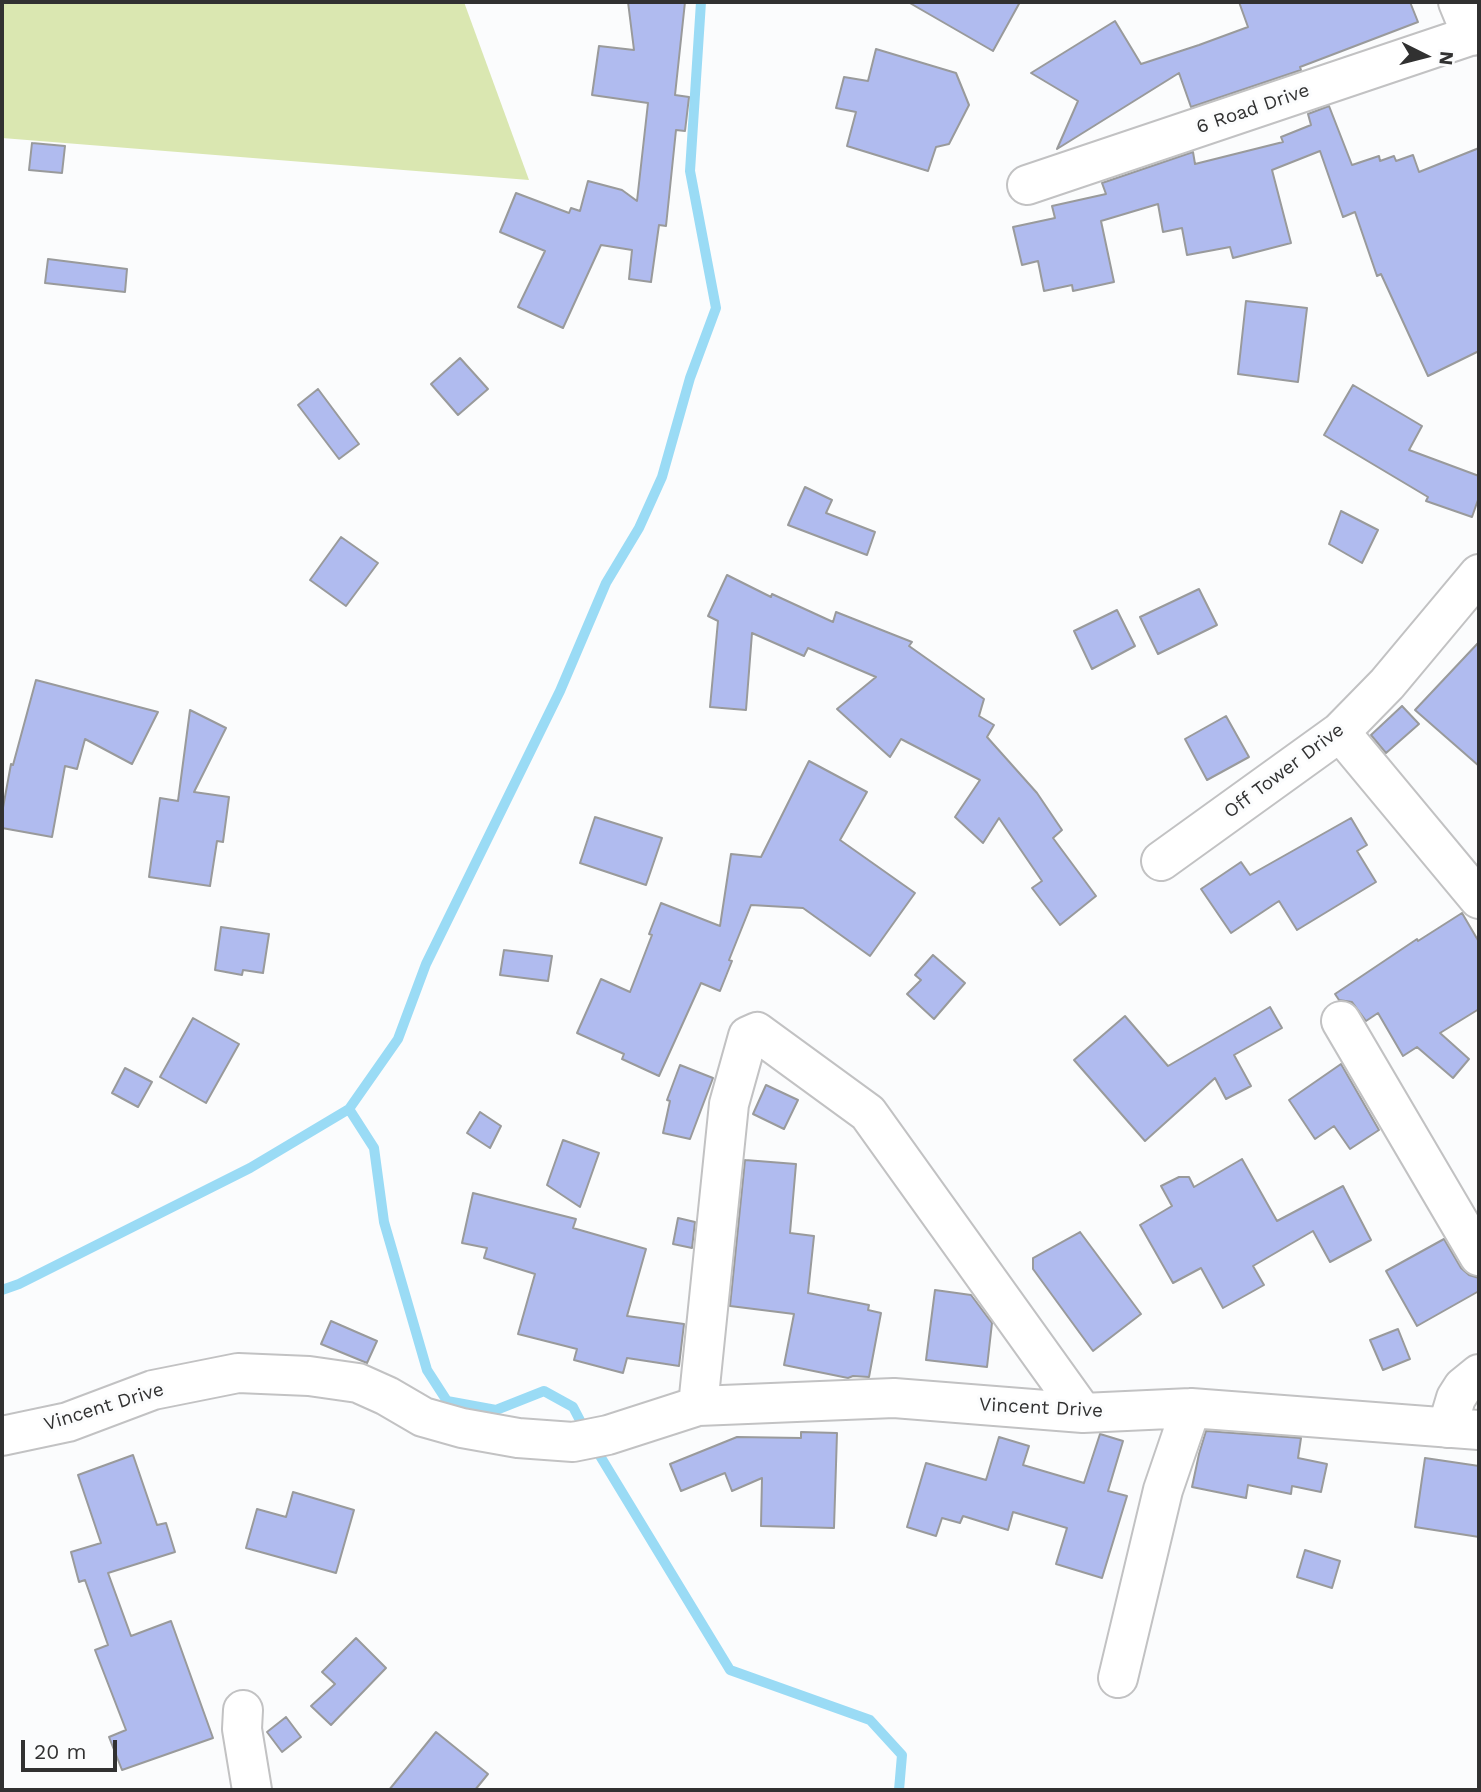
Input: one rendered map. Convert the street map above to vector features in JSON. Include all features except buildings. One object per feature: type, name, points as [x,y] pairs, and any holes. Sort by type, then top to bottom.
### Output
[{"type":"street","name":"6 Road Drive","points":[[1027,185],[1470,24]]},
{"type":"street","name":"Off Tower Drive","points":[[1161,861],[1340,732],[1387,684],[1477,580]]},
{"type":"street","points":[[1340,732],[1479,899]]},
{"type":"street","points":[[1341,1021],[1479,1256]]},
{"type":"street","points":[[698,1406],[729,1104],[748,1036],[757,1032],[868,1113],[1083,1413]]},
{"type":"street","name":"Vincent Drive","points":[[2,1436],[68,1422],[153,1390],[238,1373],[309,1376],[358,1383],[423,1417],[462,1428],[518,1438],[590,1438],[698,1406],[894,1398],[1083,1413],[1191,1408],[1463,1429]]},
{"type":"street","points":[[1463,1429],[1456,1398],[1463,1387],[1479,1374]]},
{"type":"street","points":[[1118,1678],[1163,1490],[1191,1408]]},
{"type":"street","points":[[243,1710],[242,1729],[252,1790]]},
{"type":"green space","points":[[2,2],[464,2],[529,180],[2,138]]},
{"type":"waterway","points":[[2,1290],[19,1284],[250,1168],[349,1109],[398,1039],[426,964],[560,691],[606,583],[639,528],[662,477],[690,378],[716,308],[690,171],[701,2]]},
{"type":"waterway","points":[[349,1109],[374,1148],[384,1222],[427,1370],[447,1401],[496,1410],[544,1391],[573,1407],[585,1430]]},
{"type":"waterway","points":[[594,1446],[730,1670],[870,1720],[902,1755],[899,1790]]}]
